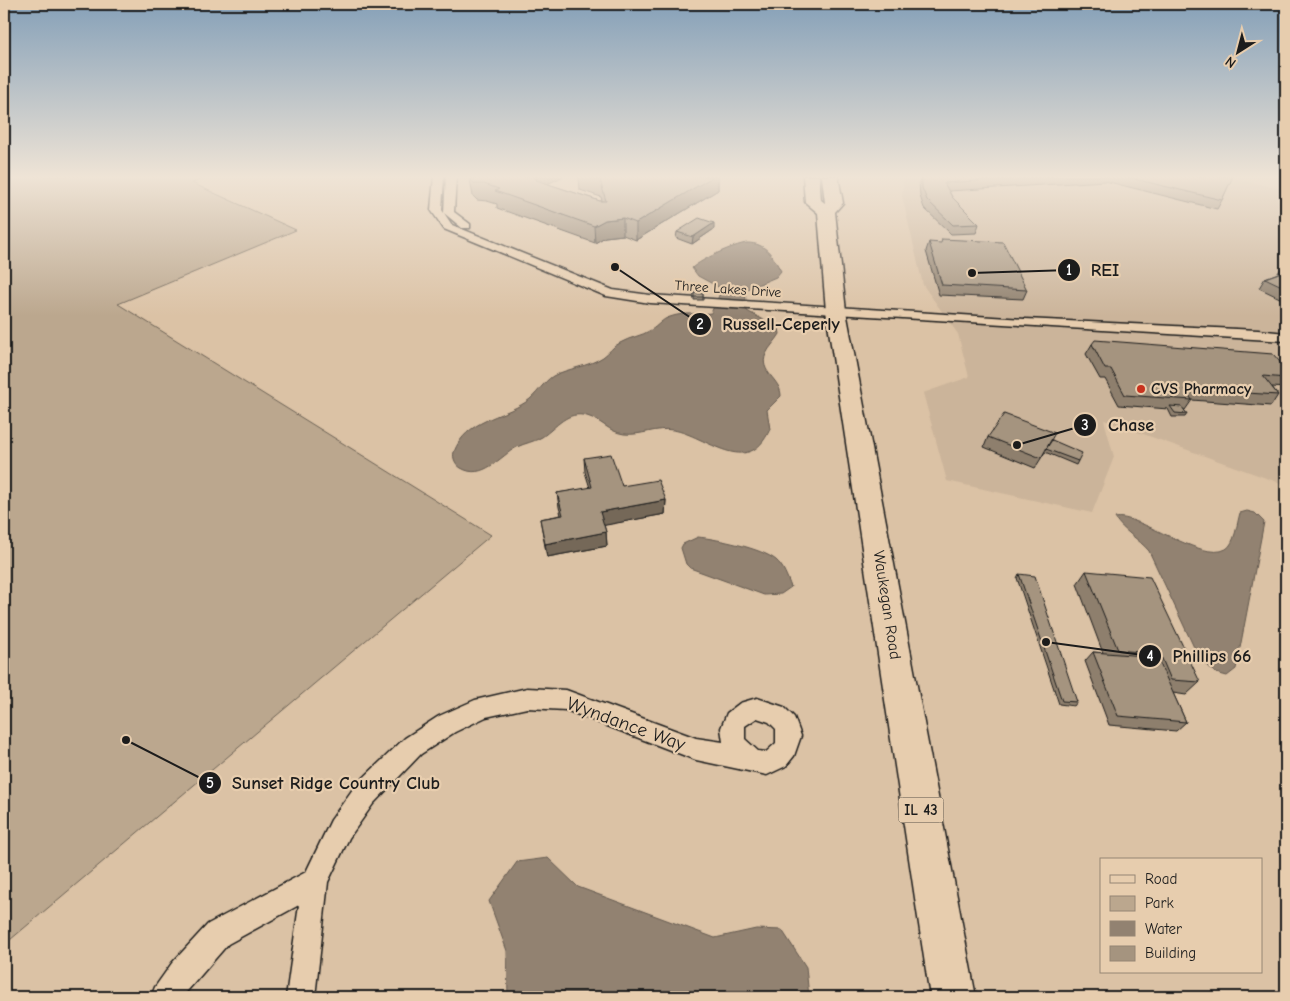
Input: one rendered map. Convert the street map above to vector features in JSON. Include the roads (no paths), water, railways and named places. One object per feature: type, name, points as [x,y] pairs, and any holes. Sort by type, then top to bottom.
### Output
[{"type":"main road","name":"Waukegan Road","points":[[827,223],[835,305],[953,997]]},
{"type":"street","name":"Three Lakes Drive","points":[[443,223],[456,231],[618,295],[708,297],[835,305]]},
{"type":"street","name":"Three Lakes Drive","points":[[462,223],[619,285],[708,297]]},
{"type":"street","points":[[835,305],[1286,328]]},
{"type":"street","points":[[835,305],[1286,337]]},
{"type":"street","name":"Wyndance Way","points":[[301,997],[315,881],[340,829],[364,795],[413,746],[448,724],[483,707],[527,698],[566,700],[696,750],[747,758]]},
{"type":"street","points":[[164,997],[182,973],[218,934],[315,881]]},
{"type":"water","points":[[747,243],[759,245],[768,251],[781,271],[776,277],[745,290],[747,311],[779,328],[780,334],[767,351],[764,360],[767,371],[778,385],[781,396],[767,410],[770,429],[761,444],[750,451],[738,453],[712,445],[686,433],[667,429],[624,434],[587,416],[574,415],[568,417],[542,437],[517,447],[484,469],[469,471],[461,468],[456,463],[454,452],[467,433],[475,426],[526,402],[553,376],[597,360],[618,344],[647,332],[667,318],[675,315],[711,313],[722,289],[698,276],[692,268],[718,253]]},
{"type":"water","points":[[1247,511],[1255,513],[1264,522],[1236,669],[1227,676],[1216,673],[1199,658],[1149,551],[1122,527],[1115,518],[1125,518],[1138,522],[1186,544],[1215,551],[1226,549],[1232,543],[1240,513]]},
{"type":"water","points":[[698,537],[739,545],[769,556],[781,566],[791,587],[781,594],[764,595],[690,568],[686,564],[681,548],[683,544]]},
{"type":"water","points":[[548,858],[578,887],[715,938],[756,929],[782,930],[806,967],[809,997],[508,997],[507,951],[489,901],[517,862]]},
{"type":"place","name":"Russell-Ceperly","points":[[615,267]]},
{"type":"place","name":"REI","points":[[972,273]]},
{"type":"place","name":"CVS Pharmacy","points":[[1141,389]]},
{"type":"place","name":"Chase","points":[[1017,445]]},
{"type":"place","name":"Phillips 66","points":[[1046,642]]},
{"type":"place","name":"Sunset Ridge Country Club","points":[[126,740]]}]
